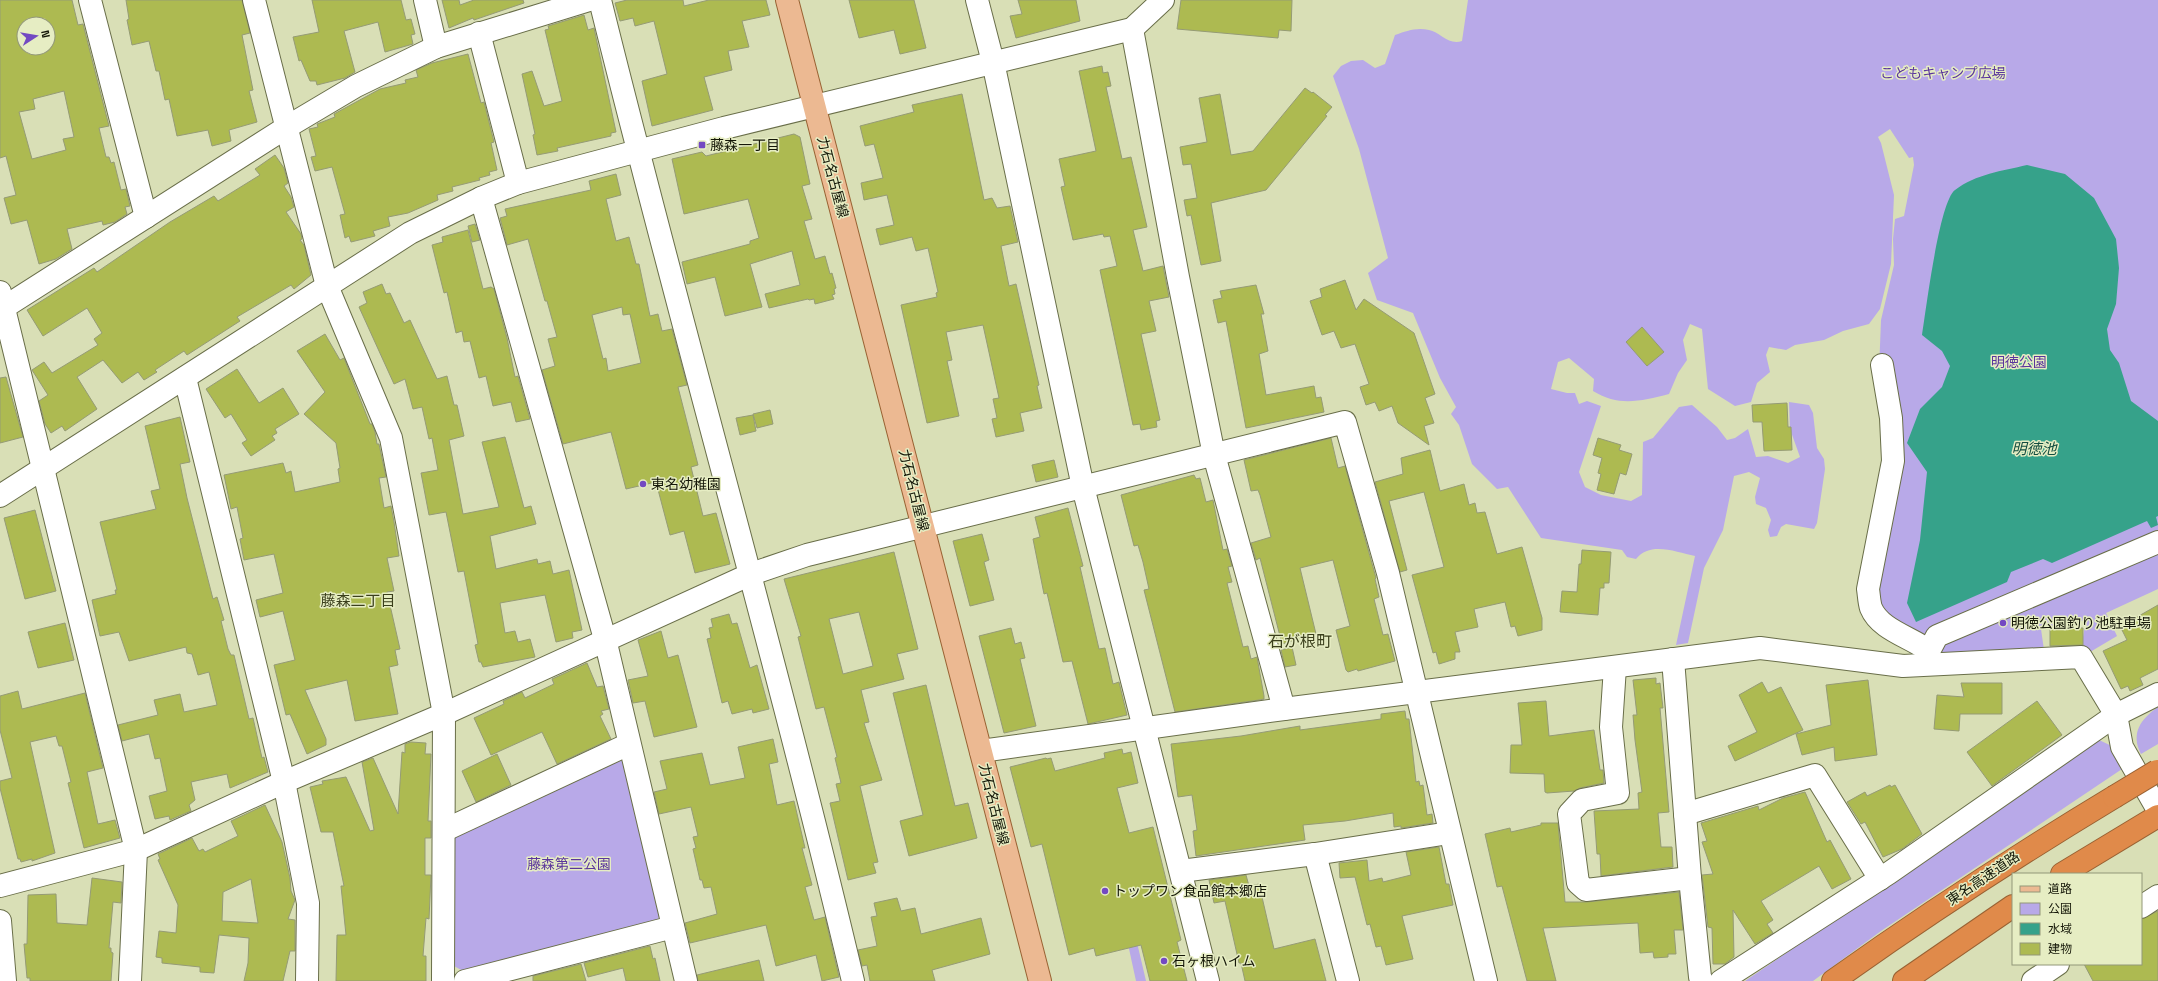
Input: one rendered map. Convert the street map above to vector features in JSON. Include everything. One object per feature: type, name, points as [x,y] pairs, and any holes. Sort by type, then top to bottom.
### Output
[{"type":"highway","name":"東名高速道路","points":[[1833,981],[1893,938],[2022,852],[2158,771]]},
{"type":"highway","points":[[2064,873],[2158,816]]},
{"type":"highway","points":[[1904,981],[2012,907]]},
{"type":"main road","name":"力石名古屋線","points":[[787,0],[1040,981]]},
{"type":"street","points":[[90,0],[146,217]]},
{"type":"street","points":[[254,0],[327,286],[391,438],[444,714],[445,830],[443,981]]},
{"type":"street","points":[[425,0],[436,47]]},
{"type":"street","points":[[130,981],[136,850],[43,468],[1,303],[146,217],[287,127],[356,86],[436,47],[589,0]]},
{"type":"street","points":[[600,0],[637,150],[751,574],[853,981]]},
{"type":"street","points":[[977,0],[993,62],[1083,487],[1182,871],[1208,981]]},
{"type":"street","points":[[0,496],[410,233],[481,198],[518,183],[637,150],[1132,29],[1154,4]]},
{"type":"street","points":[[1132,29],[1178,277],[1214,454],[1284,710]]},
{"type":"street","points":[[479,33],[518,183]]},
{"type":"street","points":[[481,198],[605,639],[686,981]]},
{"type":"street","points":[[1882,364],[1891,418],[1893,461],[1868,589],[1871,608],[1884,624],[1918,642],[1928,658]]},
{"type":"street","points":[[185,378],[284,782],[308,903],[307,981]]},
{"type":"street","points":[[0,886],[136,850],[284,782],[444,714],[605,639],[751,574],[807,555],[1345,422],[1388,573],[1449,833],[1486,981]]},
{"type":"street","points":[[1928,658],[1937,636],[2158,542]]},
{"type":"street","points":[[981,751],[1144,728],[1760,648],[1903,666],[1928,658],[2081,657],[2116,715],[2122,747],[2158,810]]},
{"type":"street","points":[[1673,659],[1690,878],[1700,977],[1702,981]]},
{"type":"street","points":[[1615,667],[1611,727],[1618,793],[1582,800],[1570,814],[1578,882],[1586,890],[1690,878]]},
{"type":"street","points":[[1721,981],[1880,879],[2116,715],[2158,694]]},
{"type":"street","points":[[445,830],[629,744]]},
{"type":"street","points":[[1686,814],[1815,775],[1880,879]]},
{"type":"street","points":[[1182,871],[1315,854],[1449,833]]},
{"type":"street","points":[[1315,854],[1348,981]]},
{"type":"street","points":[[2142,906],[2158,896]]},
{"type":"street","points":[[0,921],[5,981]]},
{"type":"street","points":[[465,981],[673,926]]},
{"type":"street","points":[[2033,981],[2057,965]]},
{"type":"green space","name":"明徳公園","points":[[1468,0],[2158,0],[2158,589],[2106,613],[2117,636],[2085,655],[2081,649],[2086,620],[2041,629],[2044,650],[1937,657],[1913,654],[1916,647],[1862,609],[1888,462],[1879,371],[1881,320],[1894,265],[1893,239],[1895,219],[1904,216],[1914,165],[1913,157],[1909,158],[1890,129],[1878,137],[1881,143],[1894,195],[1891,264],[1880,309],[1869,324],[1843,331],[1824,340],[1795,345],[1786,350],[1769,347],[1766,355],[1770,372],[1757,383],[1751,402],[1735,406],[1708,389],[1702,329],[1690,324],[1683,340],[1687,360],[1678,373],[1669,394],[1649,399],[1630,401],[1621,401],[1603,396],[1593,391],[1594,379],[1569,358],[1558,362],[1551,389],[1567,393],[1575,393],[1579,404],[1587,401],[1601,406],[1579,472],[1585,487],[1601,495],[1631,501],[1642,495],[1643,442],[1653,438],[1679,407],[1692,405],[1717,427],[1727,440],[1735,438],[1748,429],[1756,457],[1768,456],[1788,463],[1800,457],[1790,429],[1789,402],[1809,405],[1813,413],[1817,448],[1824,459],[1825,469],[1817,523],[1814,529],[1786,524],[1781,527],[1777,536],[1770,537],[1768,530],[1771,520],[1766,508],[1756,504],[1755,497],[1760,478],[1749,472],[1734,476],[1723,530],[1704,568],[1688,643],[1676,645],[1695,556],[1672,550],[1656,549],[1648,550],[1636,559],[1627,557],[1622,550],[1541,538],[1508,487],[1497,489],[1472,464],[1459,425],[1451,414],[1456,407],[1440,378],[1413,313],[1377,300],[1368,273],[1388,258],[1359,149],[1333,76],[1341,66],[1351,61],[1363,60],[1375,68],[1385,64],[1395,35],[1407,31],[1416,29],[1429,30],[1453,42],[1462,41]]},
{"type":"green space","points":[[2158,707],[2158,744],[2141,754],[2137,739],[2139,727],[2147,716]]},
{"type":"green space","points":[[2099,740],[2116,748],[2125,767],[1881,931],[1813,981],[1745,981]]},
{"type":"green space","name":"藤森第二公園","points":[[618,755],[624,760],[660,913],[658,920],[465,972],[452,965],[454,835]]},
{"type":"green space","points":[[1135,934],[1146,981],[1136,981],[1126,935]]},
{"type":"water","name":"明徳池","points":[[2027,165],[2065,174],[2094,198],[2116,239],[2119,268],[2116,304],[2107,329],[2110,350],[2119,363],[2131,401],[2158,421],[2158,516],[2156,517],[2158,525],[2151,528],[2147,521],[2052,563],[2043,559],[2011,572],[2007,582],[1916,622],[1907,603],[1920,540],[1927,472],[1907,443],[1920,409],[1942,387],[1950,366],[1942,351],[1922,335],[1934,258],[1944,214],[1949,199],[1955,190],[1963,185],[1972,180],[1999,171]]},
{"type":"building","points":[[0,0],[72,0],[78,25],[83,24],[109,126],[99,128],[106,157],[109,157],[111,163],[114,162],[121,190],[126,189],[130,206],[125,207],[127,214],[115,222],[103,225],[102,221],[67,229],[72,249],[56,259],[39,264],[27,220],[11,224],[4,198],[16,195],[6,156],[0,158]],"holes":[[[64,91],[74,137],[63,139],[66,150],[32,159],[19,112],[35,109],[33,99]]]},
{"type":"building","points":[[126,0],[242,0],[250,33],[242,35],[253,90],[249,91],[257,122],[229,130],[231,141],[212,146],[208,130],[177,136],[169,99],[165,100],[159,71],[156,71],[149,41],[132,45],[127,20],[129,19]]},
{"type":"building","points":[[312,0],[401,0],[406,20],[411,19],[415,34],[411,35],[413,44],[385,52],[378,22],[344,31],[355,72],[345,78],[317,85],[316,81],[310,81],[301,60],[299,61],[293,37],[319,32]]},
{"type":"building","points":[[442,0],[459,0],[460,5],[474,0],[523,0],[524,3],[474,20],[473,18],[449,28]]},
{"type":"building","points":[[627,0],[683,0],[684,6],[709,0],[766,0],[770,15],[742,21],[749,47],[728,51],[732,70],[704,77],[713,110],[652,126],[642,81],[667,74],[654,21],[635,26],[633,18],[620,21],[615,3]]},
{"type":"building","points":[[849,0],[914,0],[926,48],[900,54],[894,30],[859,38]]},
{"type":"building","points":[[1018,0],[1076,0],[1080,21],[1016,38],[1010,16],[1022,14]]},
{"type":"building","points":[[1181,0],[1292,0],[1291,31],[1279,30],[1278,38],[1177,29]]},
{"type":"building","points":[[584,15],[588,30],[594,28],[616,132],[611,133],[611,136],[557,148],[558,151],[537,155],[533,135],[535,134],[522,74],[532,71],[544,106],[562,101],[545,30],[549,29],[548,26]]},
{"type":"building","points":[[468,54],[481,103],[484,102],[494,142],[491,143],[497,170],[489,172],[490,175],[479,178],[480,180],[452,187],[453,191],[437,195],[438,200],[408,213],[388,217],[390,226],[373,231],[375,236],[351,242],[349,236],[345,238],[340,215],[345,214],[332,167],[315,171],[311,157],[316,156],[309,129],[318,127],[317,124],[335,117],[334,114],[380,89],[406,83],[405,80],[418,77],[416,70],[432,63]]},
{"type":"building","points":[[1102,66],[1103,73],[1108,72],[1111,86],[1106,87],[1122,159],[1131,157],[1147,227],[1133,230],[1143,271],[1163,266],[1169,297],[1149,301],[1156,331],[1141,334],[1160,420],[1156,421],[1157,427],[1141,430],[1140,424],[1133,425],[1100,270],[1117,266],[1110,236],[1104,237],[1103,234],[1073,240],[1061,187],[1065,186],[1059,159],[1096,151],[1079,71]]},
{"type":"building","points":[[1305,88],[1312,93],[1313,92],[1332,107],[1325,115],[1327,116],[1266,190],[1211,203],[1221,261],[1201,265],[1191,215],[1187,216],[1184,200],[1197,198],[1191,164],[1183,165],[1180,147],[1207,142],[1199,98],[1220,94],[1231,155],[1253,151]]},
{"type":"building","points":[[962,94],[984,200],[992,198],[997,208],[1010,206],[1018,242],[1001,246],[1009,286],[1016,284],[1039,385],[1037,386],[1042,408],[1020,413],[1024,431],[996,437],[992,419],[997,418],[993,399],[999,398],[983,325],[946,332],[952,360],[947,361],[959,416],[927,423],[901,305],[937,297],[936,293],[938,292],[928,248],[916,251],[912,237],[880,245],[876,229],[894,225],[887,195],[864,200],[861,183],[883,178],[874,144],[865,146],[860,126],[914,112],[912,105]]},
{"type":"building","points":[[794,134],[800,137],[810,184],[802,186],[812,219],[804,221],[815,259],[825,256],[830,274],[832,273],[836,288],[834,289],[835,294],[832,295],[834,299],[815,304],[814,299],[808,299],[769,308],[765,294],[800,285],[792,251],[750,264],[762,307],[725,316],[715,277],[687,284],[682,262],[750,244],[750,241],[759,238],[748,199],[684,214],[672,159],[702,152],[706,156]]},
{"type":"building","points":[[275,155],[284,168],[288,183],[284,186],[291,197],[294,207],[286,212],[301,234],[302,239],[300,240],[304,245],[311,275],[294,289],[291,285],[237,317],[240,321],[187,355],[184,351],[155,370],[157,372],[144,380],[138,372],[122,383],[103,360],[77,377],[97,409],[65,431],[62,426],[51,433],[45,424],[39,401],[48,395],[32,370],[44,362],[52,373],[98,345],[94,339],[102,333],[87,308],[43,336],[27,310],[94,268],[97,272],[170,222],[214,196],[218,201],[260,175],[255,169]]},
{"type":"building","points":[[616,174],[621,195],[606,199],[616,241],[629,237],[636,264],[639,264],[650,316],[658,314],[662,331],[672,329],[687,385],[678,387],[698,465],[691,467],[703,516],[716,513],[730,564],[695,573],[684,531],[670,535],[656,482],[626,489],[611,432],[563,444],[542,370],[555,366],[548,339],[557,337],[547,301],[545,301],[528,239],[507,245],[500,218],[507,216],[505,209],[591,190],[589,181]],"holes":[[[622,307],[623,315],[630,314],[641,363],[608,371],[606,358],[603,359],[592,315]]]},
{"type":"building","points":[[475,224],[480,240],[472,242],[468,226]]},
{"type":"building","points":[[468,230],[483,289],[491,287],[494,289],[507,338],[515,377],[518,376],[530,419],[516,422],[511,402],[493,406],[486,376],[479,378],[470,341],[464,342],[462,331],[456,333],[447,292],[444,293],[432,245],[443,242],[442,237]]},
{"type":"building","points":[[1345,280],[1356,310],[1364,299],[1414,333],[1435,394],[1425,398],[1434,423],[1424,426],[1429,445],[1398,423],[1392,406],[1379,411],[1375,402],[1366,405],[1360,387],[1369,384],[1355,344],[1341,348],[1334,331],[1322,335],[1310,301],[1322,297],[1320,289]]},
{"type":"building","points":[[382,284],[386,294],[390,293],[404,323],[410,320],[437,379],[447,376],[454,405],[457,405],[464,436],[449,440],[463,514],[499,507],[482,442],[505,437],[524,508],[531,506],[536,524],[490,536],[496,569],[537,559],[538,564],[550,561],[553,574],[569,570],[582,630],[572,632],[573,638],[556,642],[545,595],[500,603],[505,633],[515,631],[518,642],[530,639],[535,657],[483,667],[481,662],[479,662],[475,645],[478,644],[464,571],[458,572],[446,512],[429,515],[421,473],[438,470],[432,438],[429,439],[422,407],[413,409],[405,379],[394,384],[359,307],[367,303],[363,292]]},
{"type":"building","points":[[1256,285],[1264,314],[1261,314],[1268,351],[1259,354],[1266,395],[1314,386],[1316,398],[1321,397],[1324,412],[1246,428],[1226,321],[1218,323],[1213,300],[1222,298],[1220,291]]},
{"type":"building","points":[[1642,327],[1664,352],[1647,366],[1626,342]]},
{"type":"building","points":[[325,334],[340,360],[344,358],[370,424],[372,424],[375,432],[386,477],[379,478],[384,508],[391,506],[399,556],[387,558],[394,591],[387,592],[400,649],[395,650],[398,665],[389,667],[398,714],[355,721],[347,680],[305,690],[326,739],[326,745],[307,754],[290,714],[286,715],[274,665],[295,660],[283,611],[260,617],[256,600],[283,593],[274,554],[244,560],[240,539],[243,538],[237,507],[231,509],[224,475],[283,463],[286,473],[291,471],[295,492],[340,482],[338,469],[340,468],[336,443],[304,414],[325,392],[297,351]]},
{"type":"building","points":[[237,369],[259,403],[283,388],[299,414],[275,429],[277,433],[272,436],[275,440],[251,456],[242,443],[247,440],[231,414],[225,418],[206,389]]},
{"type":"building","points":[[6,377],[23,437],[0,443],[0,378]]},
{"type":"building","points":[[1787,403],[1788,427],[1791,427],[1792,450],[1764,451],[1762,422],[1753,422],[1752,405]]},
{"type":"building","points":[[770,410],[773,424],[757,428],[753,414]]},
{"type":"building","points":[[753,415],[756,431],[740,435],[736,418]]},
{"type":"building","points":[[180,417],[190,462],[180,464],[187,498],[213,599],[217,597],[224,620],[221,621],[228,649],[231,655],[234,655],[249,719],[253,718],[262,758],[264,757],[268,772],[230,788],[227,774],[191,782],[195,800],[189,805],[191,811],[170,820],[169,816],[155,819],[149,796],[167,791],[160,758],[155,759],[149,734],[122,741],[118,725],[158,715],[154,700],[180,694],[184,712],[217,705],[209,672],[198,675],[192,654],[187,653],[186,647],[129,661],[119,632],[100,636],[92,600],[116,594],[115,590],[117,590],[100,522],[156,509],[151,491],[160,489],[145,426]]},
{"type":"building","points":[[1331,438],[1338,468],[1345,466],[1376,578],[1379,597],[1374,599],[1383,635],[1388,634],[1395,661],[1358,671],[1357,669],[1348,672],[1346,670],[1336,630],[1350,626],[1333,560],[1300,568],[1316,634],[1282,644],[1260,558],[1256,560],[1251,543],[1271,537],[1258,490],[1251,491],[1244,460]]},
{"type":"building","points":[[1598,438],[1621,445],[1619,450],[1632,454],[1626,475],[1620,473],[1614,494],[1597,490],[1601,474],[1598,473],[1602,458],[1593,455]]},
{"type":"building","points":[[1430,450],[1440,491],[1464,484],[1469,505],[1475,503],[1477,513],[1485,512],[1497,554],[1522,547],[1542,618],[1542,630],[1518,636],[1515,626],[1511,627],[1505,602],[1474,609],[1478,627],[1455,632],[1460,652],[1455,652],[1455,659],[1439,664],[1436,652],[1433,653],[1412,575],[1444,567],[1424,492],[1389,501],[1407,570],[1400,572],[1375,482],[1403,474],[1401,458]]},
{"type":"building","points":[[1054,460],[1058,477],[1036,482],[1032,465]]},
{"type":"building","points":[[1194,475],[1196,479],[1200,478],[1206,502],[1213,500],[1223,550],[1227,549],[1232,566],[1228,567],[1232,582],[1227,583],[1243,647],[1248,646],[1251,659],[1257,657],[1264,699],[1175,712],[1144,590],[1149,589],[1143,562],[1138,545],[1134,546],[1121,495]]},
{"type":"building","points":[[1068,508],[1083,566],[1080,567],[1099,649],[1105,648],[1113,684],[1119,682],[1127,715],[1088,724],[1072,661],[1063,662],[1047,593],[1044,594],[1033,539],[1040,537],[1035,517]]},
{"type":"building","points":[[35,510],[56,591],[25,599],[4,518]]},
{"type":"building","points":[[982,534],[989,560],[984,562],[994,600],[970,606],[953,541]]},
{"type":"building","points":[[1582,550],[1611,552],[1609,583],[1604,583],[1604,588],[1600,588],[1598,615],[1560,612],[1562,591],[1577,592],[1579,564],[1581,564]]},
{"type":"building","points":[[894,552],[918,649],[897,654],[904,679],[861,690],[869,722],[864,723],[882,780],[860,786],[878,862],[873,863],[876,873],[848,880],[830,803],[840,801],[836,784],[841,783],[835,758],[837,757],[824,707],[816,709],[798,637],[801,636],[784,579]],"holes":[[[859,612],[873,666],[843,674],[829,619]]]},
{"type":"building","points":[[2158,605],[2158,669],[2140,678],[2143,685],[2130,691],[2128,686],[2121,689],[2103,651],[2127,640],[2121,628],[2124,627],[2123,625]]},
{"type":"building","points":[[729,614],[732,624],[737,623],[750,668],[757,665],[769,709],[753,713],[752,709],[732,714],[728,701],[722,703],[707,639],[711,638],[709,628],[713,627],[711,619]]},
{"type":"building","points":[[65,623],[74,660],[38,668],[28,632]]},
{"type":"building","points":[[1011,628],[1015,644],[1021,642],[1025,658],[1020,659],[1036,726],[1004,733],[979,636]]},
{"type":"building","points":[[2050,628],[2083,628],[2083,645],[2050,646]]},
{"type":"building","points":[[661,631],[668,658],[678,655],[697,727],[654,737],[645,701],[633,703],[628,680],[648,676],[638,640]]},
{"type":"building","points":[[1292,647],[1296,665],[1285,667],[1281,650]]},
{"type":"building","points":[[587,663],[597,687],[603,686],[609,709],[601,711],[603,714],[600,716],[611,739],[557,764],[542,732],[491,755],[474,718],[504,704],[503,701],[522,692],[525,698],[554,684],[552,679]]},
{"type":"building","points":[[1656,678],[1656,684],[1660,683],[1663,708],[1660,708],[1669,812],[1658,813],[1661,847],[1672,847],[1673,867],[1601,876],[1600,854],[1597,854],[1594,811],[1639,809],[1638,793],[1642,792],[1635,740],[1633,715],[1637,715],[1633,680]]},
{"type":"building","points":[[1868,680],[1877,755],[1835,761],[1834,747],[1802,755],[1796,734],[1831,725],[1826,685]]},
{"type":"building","points":[[1762,682],[1768,693],[1781,687],[1803,730],[1735,761],[1728,746],[1757,732],[1739,695]]},
{"type":"building","points":[[1961,683],[2002,683],[2002,714],[1960,714],[1959,731],[1934,729],[1937,695],[1964,697]]},
{"type":"building","points":[[926,685],[955,806],[968,803],[977,838],[909,856],[900,821],[923,815],[893,693]]},
{"type":"building","points":[[18,691],[22,709],[85,693],[103,768],[87,772],[98,824],[115,820],[120,838],[84,848],[68,783],[71,782],[62,746],[59,746],[56,736],[30,742],[55,853],[32,861],[32,859],[21,862],[20,859],[18,859],[0,788],[0,781],[12,778],[0,730],[0,696]]},
{"type":"building","points":[[1546,701],[1549,736],[1594,730],[1600,770],[1603,770],[1604,783],[1580,788],[1574,791],[1547,793],[1545,792],[1544,774],[1510,773],[1511,745],[1522,745],[1518,703]]},
{"type":"building","points":[[2037,701],[2062,735],[1992,786],[1967,752]]},
{"type":"building","points":[[1405,711],[1406,719],[1409,719],[1416,782],[1419,781],[1420,786],[1423,785],[1427,815],[1432,814],[1433,823],[1401,828],[1401,826],[1394,827],[1393,813],[1345,821],[1303,825],[1305,840],[1196,856],[1193,831],[1197,830],[1192,795],[1178,797],[1171,744],[1241,736],[1300,726],[1300,730],[1381,719],[1381,714]]},
{"type":"building","points":[[773,739],[778,762],[769,764],[777,805],[794,801],[805,848],[802,848],[812,885],[805,887],[814,920],[825,917],[839,977],[822,981],[816,955],[776,966],[766,925],[690,943],[685,923],[717,914],[711,887],[704,888],[702,880],[700,880],[693,849],[696,848],[693,837],[698,836],[691,807],[659,814],[654,792],[667,789],[660,761],[702,753],[710,785],[745,778],[738,747]]},
{"type":"building","points":[[411,742],[426,743],[425,754],[431,754],[428,821],[431,821],[431,838],[425,838],[425,875],[431,875],[429,919],[426,918],[423,956],[426,956],[426,981],[336,981],[337,935],[346,935],[341,886],[344,886],[333,832],[321,832],[310,787],[323,784],[322,781],[346,777],[370,831],[374,830],[362,762],[373,758],[398,814],[402,752],[405,753],[405,744]]},
{"type":"building","points":[[1122,749],[1123,754],[1131,752],[1138,783],[1117,788],[1129,833],[1153,827],[1181,940],[1177,942],[1187,981],[1150,981],[1141,945],[1096,956],[1094,948],[1069,955],[1042,844],[1031,847],[1010,767],[1051,758],[1055,771],[1105,758],[1104,753]]},
{"type":"building","points":[[497,754],[511,785],[476,802],[462,771]]},
{"type":"building","points":[[1890,785],[1891,787],[1895,785],[1922,834],[1902,849],[1883,857],[1865,822],[1861,824],[1847,802],[1865,792],[1867,796]]},
{"type":"building","points":[[1805,792],[1827,842],[1830,840],[1851,879],[1832,889],[1819,866],[1761,901],[1773,920],[1767,924],[1773,933],[1755,944],[1733,910],[1734,957],[1725,964],[1713,964],[1712,928],[1708,927],[1702,875],[1713,874],[1702,842],[1707,841],[1701,823],[1758,806],[1759,810],[1783,798]]},
{"type":"building","points":[[265,805],[282,842],[290,878],[291,891],[295,900],[288,919],[295,920],[295,951],[290,951],[283,981],[244,981],[248,963],[249,938],[219,935],[214,973],[200,972],[200,967],[162,963],[162,958],[156,957],[159,931],[176,933],[178,905],[158,860],[160,859],[158,854],[192,838],[199,851],[203,849],[205,852],[238,836],[231,821]],"holes":[[[251,879],[258,923],[222,921],[223,892]]]},
{"type":"building","points":[[1541,823],[1558,823],[1565,902],[1587,902],[1679,892],[1683,930],[1674,930],[1676,954],[1668,954],[1668,957],[1654,958],[1653,952],[1640,953],[1638,923],[1543,928],[1556,981],[1527,981],[1502,886],[1497,887],[1485,834],[1510,828],[1511,832],[1541,825]]},
{"type":"building","points":[[1439,847],[1446,884],[1449,884],[1453,905],[1402,916],[1413,959],[1386,965],[1381,946],[1376,947],[1370,924],[1367,925],[1355,877],[1340,878],[1339,863],[1367,860],[1369,881],[1382,878],[1383,882],[1411,875],[1406,852]]},
{"type":"building","points":[[1246,875],[1249,886],[1259,884],[1274,949],[1315,939],[1326,981],[1245,981],[1241,963],[1239,963],[1225,901],[1214,903],[1209,880]]},
{"type":"building","points":[[92,878],[122,882],[121,903],[113,902],[109,948],[111,948],[111,952],[113,953],[111,981],[30,981],[30,978],[27,978],[24,944],[27,944],[28,895],[56,894],[57,923],[87,925]]},
{"type":"building","points":[[897,898],[901,911],[915,908],[921,934],[981,918],[990,954],[932,970],[935,981],[870,981],[867,965],[862,966],[858,950],[877,946],[871,917],[877,916],[874,903]]},
{"type":"building","points":[[2158,911],[2158,981],[2093,981],[2085,965],[2142,965],[2142,919]]},
{"type":"building","points":[[650,946],[653,959],[655,958],[660,981],[626,981],[623,968],[588,977],[584,963]]},
{"type":"building","points":[[759,960],[764,981],[698,981],[697,975]]},
{"type":"building","points":[[581,964],[586,981],[533,981],[533,976]]},
{"type":"place","name":"藤森一丁目","points":[[702,145]]},
{"type":"place","name":"東名幼稚園","points":[[643,484]]},
{"type":"place","name":"明徳公園釣り池駐車場","points":[[2003,623]]},
{"type":"place","name":"トップワン食品館本郷店","points":[[1105,891]]},
{"type":"place","name":"石ヶ根ハイム","points":[[1164,961]]},
{"type":"district","name":"藤森二丁目","points":[[358,601]]},
{"type":"district","name":"石が根町","points":[[1300,641]]},
{"type":"park label","name":"こどもキャンプ広場","points":[[1943,73]]}]
